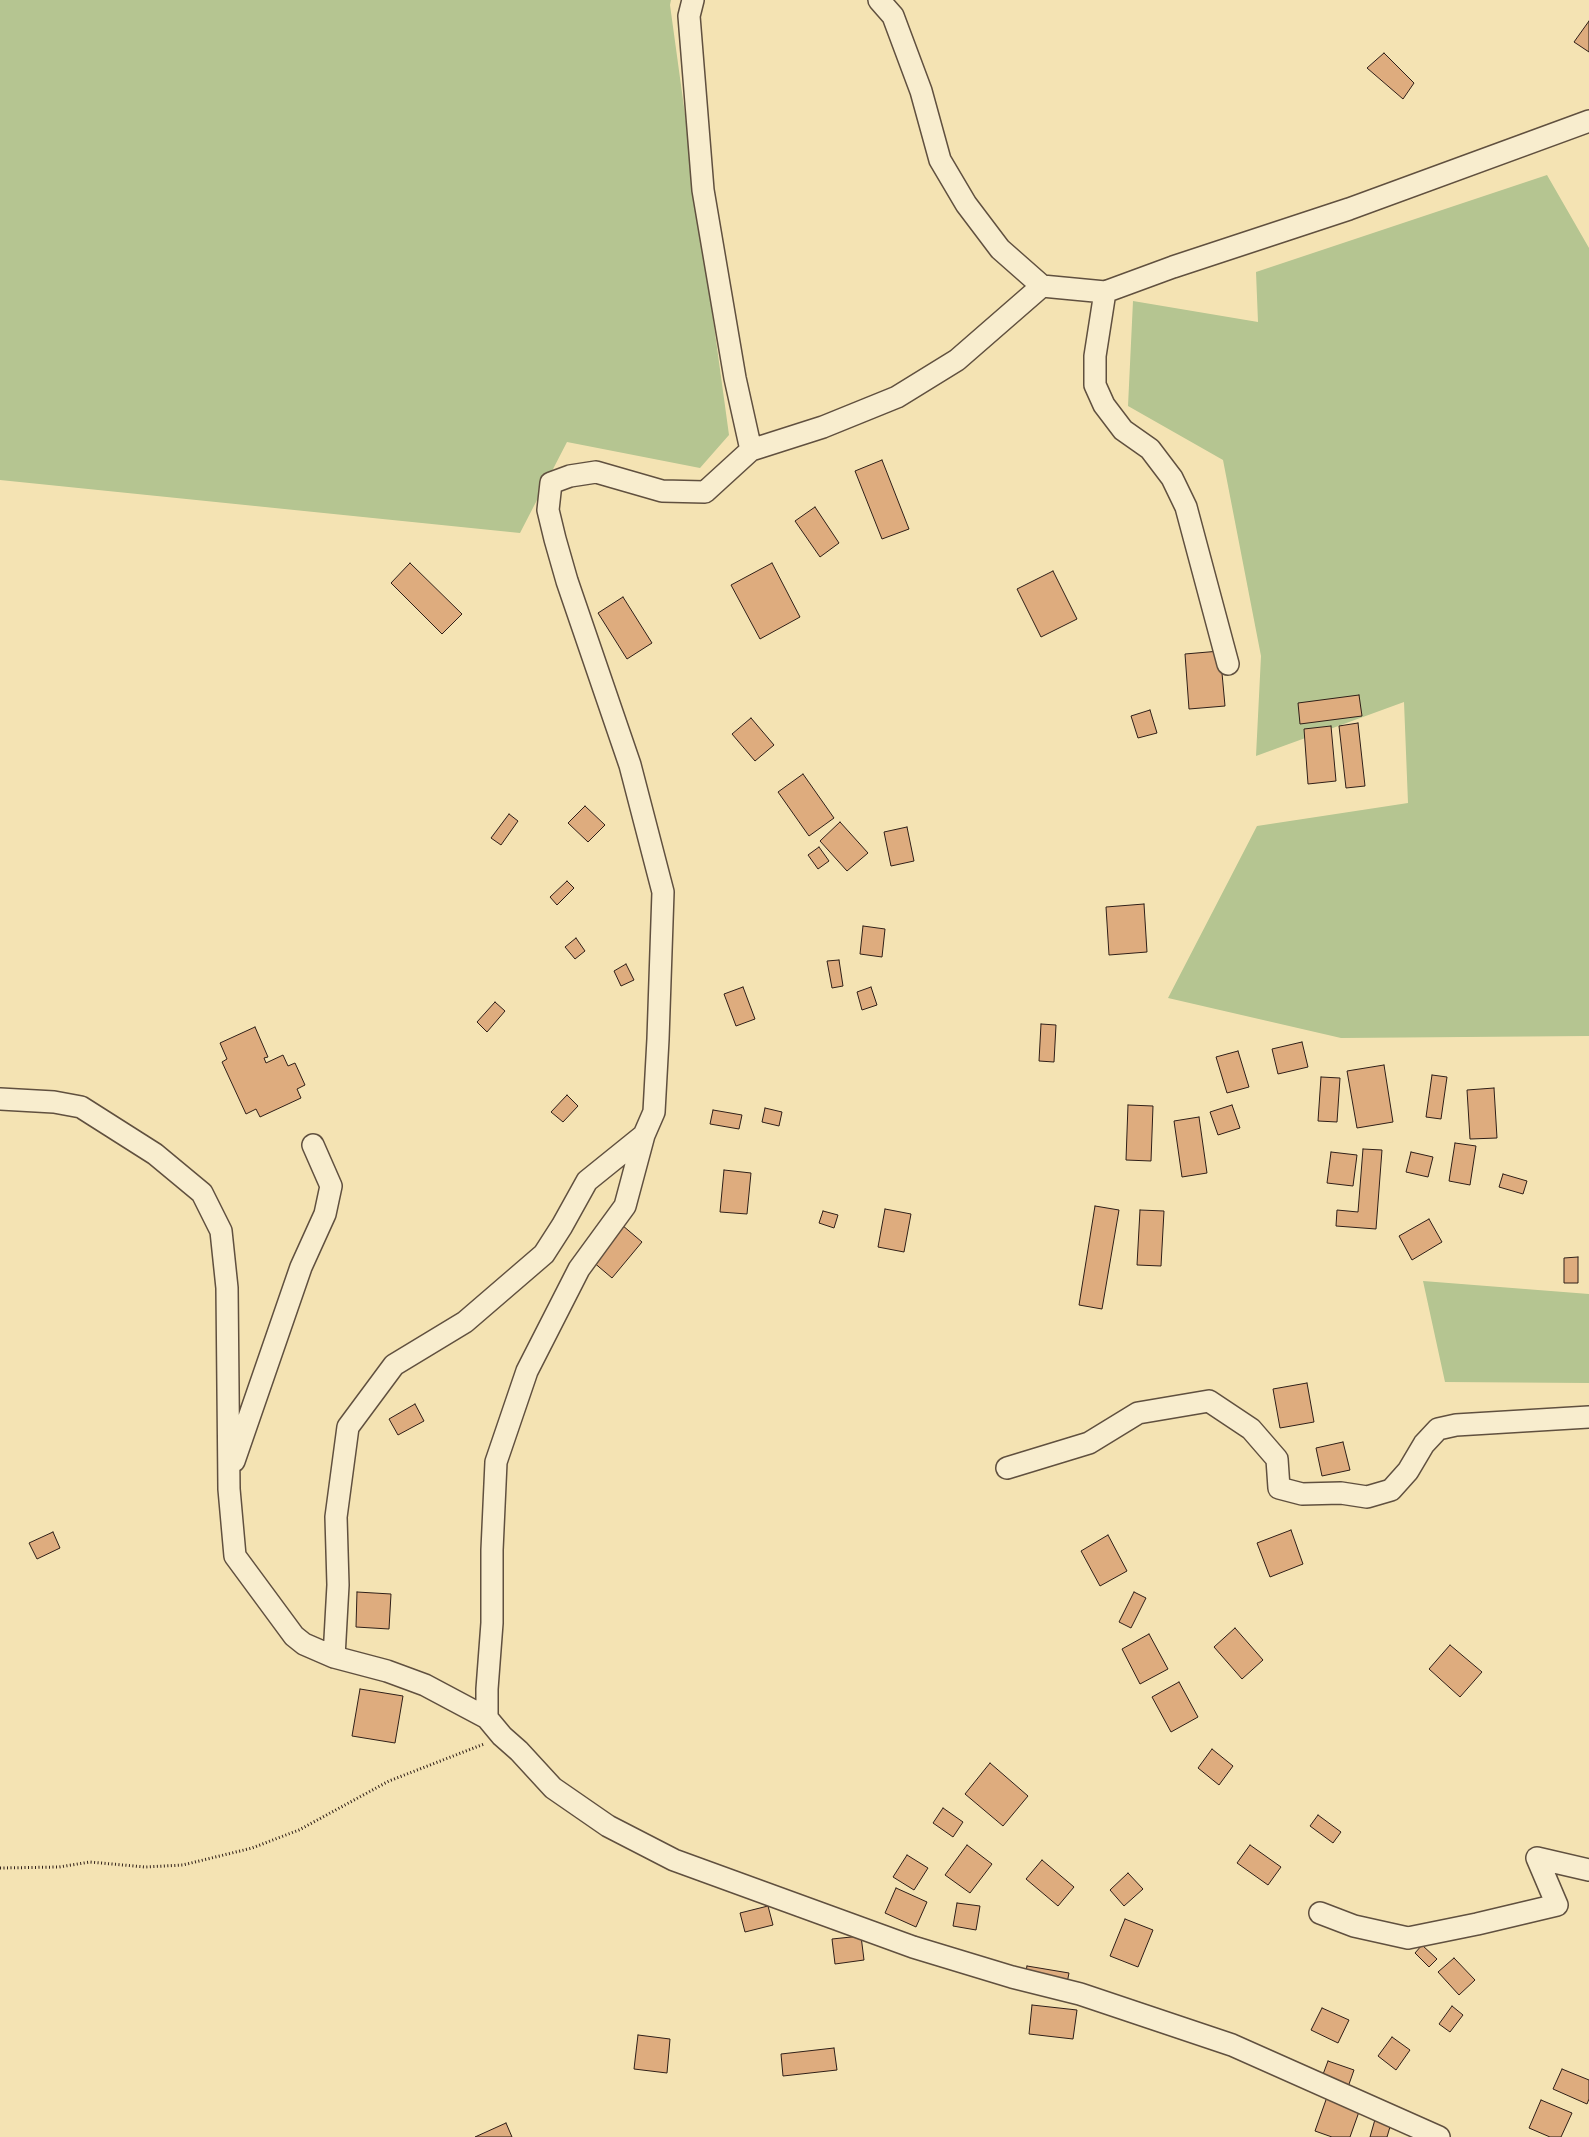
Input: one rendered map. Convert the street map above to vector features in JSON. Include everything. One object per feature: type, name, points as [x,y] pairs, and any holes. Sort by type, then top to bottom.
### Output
[{"type":"street","points":[[693,0],[690,16],[703,190],[735,378],[751,450]]},
{"type":"street","points":[[880,0],[893,16],[922,91],[940,160],[966,204],[1000,249],[1042,286],[1105,292],[1173,267],[1349,209],[1589,120]]},
{"type":"street","points":[[487,1718],[487,1689],[492,1623],[492,1550],[496,1462],[531,1363],[579,1269],[625,1206],[644,1135],[654,1112],[663,942],[663,892],[630,765],[560,556],[548,510],[550,483],[570,476],[596,472],[662,491],[705,492],[751,450],[823,427],[897,397],[957,360],[1042,286]]},
{"type":"street","points":[[1105,292],[1095,356],[1095,385],[1104,406],[1123,430],[1150,449],[1172,478],[1186,507],[1228,664]]},
{"type":"street","points":[[0,1099],[54,1102],[81,1107],[155,1154],[202,1193],[221,1231],[226,1278],[230,1513],[235,1556],[294,1636],[304,1644],[334,1657],[387,1671],[425,1685],[487,1718],[553,1788],[608,1826],[674,1860],[913,1947],[1012,1977],[1080,1994],[1232,2045],[1439,2137]]},
{"type":"street","points":[[334,1657],[338,1585],[336,1517],[348,1427],[394,1366],[465,1322],[544,1254],[587,1181],[644,1135]]},
{"type":"street","points":[[229,1476],[302,1267],[325,1214],[331,1186],[313,1145]]},
{"type":"street","points":[[1007,1468],[1090,1443],[1138,1413],[1210,1402],[1251,1428],[1277,1459],[1279,1488],[1302,1494],[1340,1493],[1368,1497],[1391,1490],[1408,1471],[1424,1444],[1438,1429],[1456,1425],[1589,1417]]},
{"type":"street","points":[[1320,1913],[1354,1926],[1408,1938],[1557,1905],[1537,1858],[1589,1870]]},
{"type":"path","points":[[0,1868],[58,1866],[90,1862],[145,1867],[183,1865],[252,1848],[299,1830],[389,1781],[502,1736]]},
{"type":"green space","points":[[0,0],[671,0],[670,5],[729,435],[700,468],[567,442],[520,533],[0,480]]},
{"type":"green space","points":[[1547,175],[1589,248],[1589,1036],[1341,1038],[1168,998],[1257,826],[1408,803],[1404,702],[1256,756],[1261,656],[1223,460],[1128,406],[1133,301],[1258,322],[1256,272]]},
{"type":"green space","points":[[1423,1281],[1589,1294],[1589,1383],[1445,1382]]},
{"type":"building","points":[[1589,21],[1589,52],[1574,42]]},
{"type":"building","points":[[1384,53],[1414,83],[1403,99],[1367,68]]},
{"type":"building","points":[[882,460],[909,529],[882,539],[855,471]]},
{"type":"building","points":[[815,507],[839,543],[820,557],[795,521]]},
{"type":"building","points":[[410,563],[462,614],[442,634],[391,583]]},
{"type":"building","points":[[772,563],[800,617],[760,639],[731,585]]},
{"type":"building","points":[[1053,571],[1077,619],[1041,637],[1017,589]]},
{"type":"building","points":[[623,597],[652,643],[627,659],[598,613]]},
{"type":"building","points":[[1220,651],[1225,706],[1189,709],[1185,654]]},
{"type":"building","points":[[1359,695],[1362,716],[1300,724],[1298,703]]},
{"type":"building","points":[[1150,710],[1157,733],[1138,738],[1131,716]]},
{"type":"building","points":[[751,718],[774,745],[755,761],[732,734]]},
{"type":"building","points":[[1358,723],[1365,786],[1346,788],[1339,726]]},
{"type":"building","points":[[1331,726],[1336,781],[1308,784],[1304,729]]},
{"type":"building","points":[[803,774],[834,818],[809,836],[778,792]]},
{"type":"building","points":[[585,806],[605,825],[588,842],[568,823]]},
{"type":"building","points":[[509,814],[518,821],[501,845],[491,838]]},
{"type":"building","points":[[840,822],[868,853],[847,871],[820,841]]},
{"type":"building","points":[[907,827],[914,861],[891,866],[884,832]]},
{"type":"building","points":[[819,847],[829,861],[818,869],[808,855]]},
{"type":"building","points":[[567,881],[574,888],[557,905],[550,897]]},
{"type":"building","points":[[1144,904],[1147,952],[1109,955],[1106,907]]},
{"type":"building","points":[[863,926],[885,929],[882,957],[860,954]]},
{"type":"building","points":[[576,938],[585,951],[575,959],[565,947]]},
{"type":"building","points":[[839,960],[843,986],[832,988],[827,961]]},
{"type":"building","points":[[626,964],[634,980],[621,986],[614,971]]},
{"type":"building","points":[[743,987],[755,1019],[736,1026],[724,994]]},
{"type":"building","points":[[871,987],[877,1005],[862,1010],[857,992]]},
{"type":"building","points":[[495,1002],[505,1011],[487,1032],[477,1022]]},
{"type":"building","points":[[1041,1024],[1056,1025],[1054,1062],[1039,1061]]},
{"type":"building","points":[[255,1027],[268,1057],[264,1058],[266,1063],[283,1055],[288,1066],[295,1063],[305,1085],[297,1089],[301,1098],[260,1117],[256,1109],[246,1114],[222,1062],[227,1059],[220,1043]]},
{"type":"building","points":[[1302,1042],[1308,1067],[1278,1074],[1272,1049]]},
{"type":"building","points":[[1238,1051],[1249,1087],[1227,1093],[1216,1057]]},
{"type":"building","points":[[1384,1065],[1393,1122],[1357,1128],[1347,1071]]},
{"type":"building","points":[[1432,1075],[1447,1077],[1441,1119],[1426,1117]]},
{"type":"building","points":[[1321,1077],[1340,1078],[1337,1122],[1318,1121]]},
{"type":"building","points":[[1494,1088],[1497,1138],[1470,1139],[1467,1090]]},
{"type":"building","points":[[567,1095],[578,1106],[563,1122],[551,1112]]},
{"type":"building","points":[[1128,1105],[1153,1106],[1151,1161],[1126,1160]]},
{"type":"building","points":[[1232,1105],[1240,1128],[1218,1135],[1210,1112]]},
{"type":"building","points":[[765,1108],[782,1112],[779,1126],[762,1122]]},
{"type":"building","points":[[713,1110],[742,1115],[739,1129],[710,1124]]},
{"type":"building","points":[[1199,1117],[1207,1173],[1182,1177],[1174,1121]]},
{"type":"building","points":[[1455,1143],[1476,1146],[1470,1185],[1449,1181]]},
{"type":"building","points":[[1363,1149],[1382,1150],[1376,1229],[1336,1226],[1337,1210],[1358,1212]]},
{"type":"building","points":[[1331,1152],[1357,1155],[1353,1186],[1327,1183]]},
{"type":"building","points":[[1411,1152],[1433,1157],[1428,1177],[1406,1172]]},
{"type":"building","points":[[724,1170],[751,1173],[747,1214],[720,1212]]},
{"type":"building","points":[[1503,1174],[1527,1181],[1523,1194],[1499,1187]]},
{"type":"building","points":[[1095,1206],[1119,1210],[1102,1309],[1079,1305]]},
{"type":"building","points":[[885,1209],[911,1214],[904,1252],[878,1247]]},
{"type":"building","points":[[1140,1210],[1164,1211],[1161,1266],[1137,1265]]},
{"type":"building","points":[[823,1211],[838,1215],[834,1228],[819,1223]]},
{"type":"building","points":[[1429,1219],[1442,1242],[1412,1260],[1399,1236]]},
{"type":"building","points":[[622,1225],[642,1242],[612,1278],[592,1261]]},
{"type":"building","points":[[1578,1257],[1578,1283],[1564,1283],[1564,1258]]},
{"type":"building","points":[[1307,1383],[1314,1422],[1280,1428],[1273,1389]]},
{"type":"building","points":[[415,1404],[424,1421],[398,1435],[389,1419]]},
{"type":"building","points":[[1343,1442],[1350,1470],[1322,1476],[1316,1448]]},
{"type":"building","points":[[1291,1530],[1303,1564],[1270,1577],[1257,1543]]},
{"type":"building","points":[[53,1532],[60,1548],[37,1559],[29,1543]]},
{"type":"building","points":[[1108,1535],[1127,1571],[1100,1586],[1081,1551]]},
{"type":"building","points":[[357,1592],[391,1594],[389,1629],[356,1627]]},
{"type":"building","points":[[1134,1592],[1146,1598],[1131,1628],[1119,1622]]},
{"type":"building","points":[[1235,1628],[1263,1660],[1242,1679],[1214,1647]]},
{"type":"building","points":[[1149,1634],[1168,1669],[1140,1684],[1122,1649]]},
{"type":"building","points":[[1450,1645],[1482,1672],[1460,1697],[1429,1669]]},
{"type":"building","points":[[1179,1682],[1198,1717],[1171,1732],[1152,1697]]},
{"type":"building","points":[[360,1689],[403,1696],[395,1743],[352,1736]]},
{"type":"building","points":[[1212,1749],[1233,1766],[1219,1785],[1198,1768]]},
{"type":"building","points":[[990,1763],[1028,1796],[1003,1826],[965,1794]]},
{"type":"building","points":[[943,1808],[963,1822],[953,1837],[933,1823]]},
{"type":"building","points":[[1318,1815],[1341,1832],[1333,1843],[1310,1826]]},
{"type":"building","points":[[967,1845],[992,1864],[970,1893],[945,1875]]},
{"type":"building","points":[[1250,1845],[1281,1867],[1268,1885],[1237,1863]]},
{"type":"building","points":[[907,1855],[928,1868],[914,1890],[893,1877]]},
{"type":"building","points":[[1042,1860],[1074,1887],[1058,1906],[1026,1879]]},
{"type":"building","points":[[1128,1873],[1143,1889],[1124,1906],[1110,1890]]},
{"type":"building","points":[[896,1888],[927,1902],[916,1927],[885,1913]]},
{"type":"building","points":[[957,1903],[980,1906],[976,1930],[953,1926]]},
{"type":"building","points":[[768,1906],[773,1925],[745,1932],[740,1913]]},
{"type":"building","points":[[1125,1919],[1153,1930],[1138,1967],[1110,1956]]},
{"type":"building","points":[[861,1936],[864,1960],[835,1964],[832,1939]]},
{"type":"building","points":[[1422,1945],[1437,1959],[1429,1967],[1415,1953]]},
{"type":"building","points":[[1454,1958],[1475,1980],[1459,1995],[1438,1972]]},
{"type":"building","points":[[1027,1966],[1069,1973],[1067,1983],[1025,1976]]},
{"type":"building","points":[[1032,2005],[1077,2010],[1073,2039],[1029,2034]]},
{"type":"building","points":[[1452,2006],[1463,2015],[1450,2032],[1439,2024]]},
{"type":"building","points":[[1322,2008],[1349,2020],[1338,2043],[1311,2030]]},
{"type":"building","points":[[638,2035],[670,2039],[667,2073],[634,2069]]},
{"type":"building","points":[[1392,2037],[1410,2050],[1396,2070],[1378,2056]]},
{"type":"building","points":[[834,2048],[837,2070],[783,2076],[781,2054]]},
{"type":"building","points":[[1328,2061],[1354,2070],[1348,2087],[1322,2077]]},
{"type":"building","points":[[1562,2069],[1589,2080],[1589,2099],[1587,2104],[1553,2089]]},
{"type":"building","points":[[1327,2097],[1360,2109],[1350,2137],[1332,2137],[1315,2131]]},
{"type":"building","points":[[1541,2100],[1572,2113],[1561,2137],[1550,2137],[1529,2128]]},
{"type":"building","points":[[1376,2116],[1392,2120],[1387,2137],[1370,2137]]},
{"type":"building","points":[[506,2123],[512,2137],[475,2137]]}]
